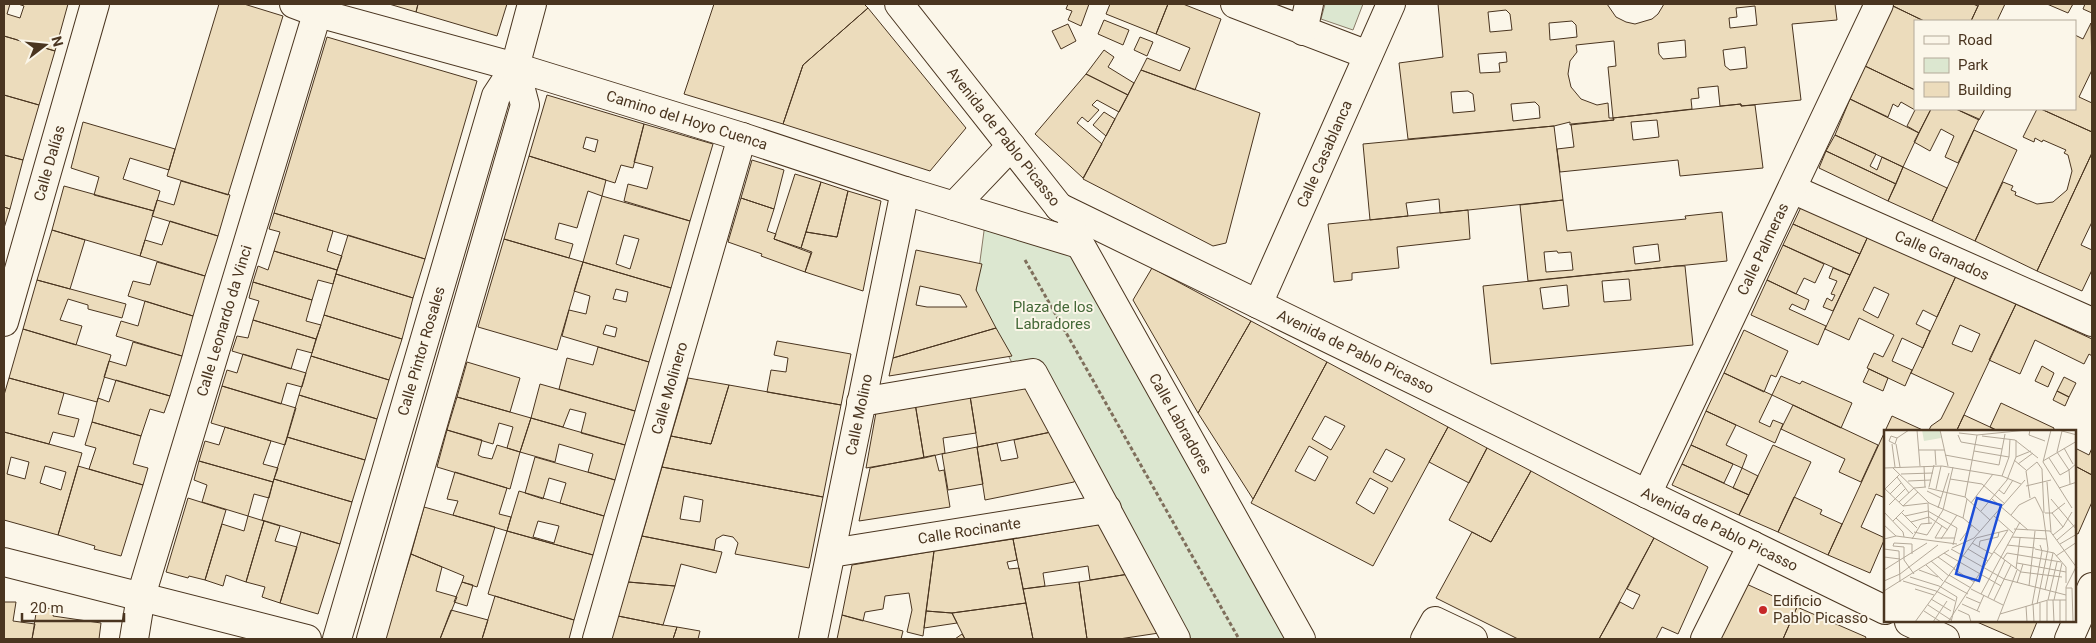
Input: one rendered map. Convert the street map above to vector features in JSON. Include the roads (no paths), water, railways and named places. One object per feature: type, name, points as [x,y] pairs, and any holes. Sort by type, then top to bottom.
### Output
[{"type":"street","name":"Calle Dalías","points":[[4,322],[95,4]]},
{"type":"street","name":"Calle Pintor Rosales","points":[[337,639],[496,96],[515,67],[532,4]]},
{"type":"street","name":"Avenida de Pablo Picasso","points":[[899,4],[1059,207],[1884,610]]},
{"type":"street","points":[[1235,4],[1368,55]]},
{"type":"street","points":[[1303,31],[1310,4]]},
{"type":"street","name":"Calle Casablanca","points":[[1258,304],[1390,4]]},
{"type":"street","name":"Calle Palmeras","points":[[1647,494],[1879,4]]},
{"type":"street","name":"Camino del Hoyo Cuenca","points":[[311,7],[742,136],[905,191],[1079,244]]},
{"type":"street","name":"Calle Leonardo da Vinci","points":[[134,639],[140,596],[311,7]]},
{"type":"street","name":"Calle Pintor Rosales","points":[[371,639],[525,105],[515,67]]},
{"type":"street","name":"Calle Molinero","points":[[597,639],[742,136]]},
{"type":"street","points":[[954,206],[1011,146]]},
{"type":"street","name":"Calle Granados","points":[[1792,189],[2092,322]]},
{"type":"street","name":"Calle Molino","points":[[813,639],[905,191]]},
{"type":"street","name":"Calle Labradores","points":[[1059,207],[1301,639]]},
{"type":"street","points":[[861,402],[1033,372],[1176,639]]},
{"type":"street","name":"Calle Rocinante","points":[[831,553],[1107,509]]},
{"type":"street","points":[[1705,639],[1752,545]]},
{"type":"street","points":[[4,562],[307,639]]},
{"type":"street","points":[[2069,639],[2092,587]]},
{"type":"street","points":[[1426,639],[1435,621],[1473,639]]},
{"type":"street","points":[[1911,623],[1945,639]]},
{"type":"place","name":"Edificio Pablo Picasso","points":[[1763,610]]},
{"type":"park label","name":"Plaza de los Labradores","points":[[1053,316]]}]
